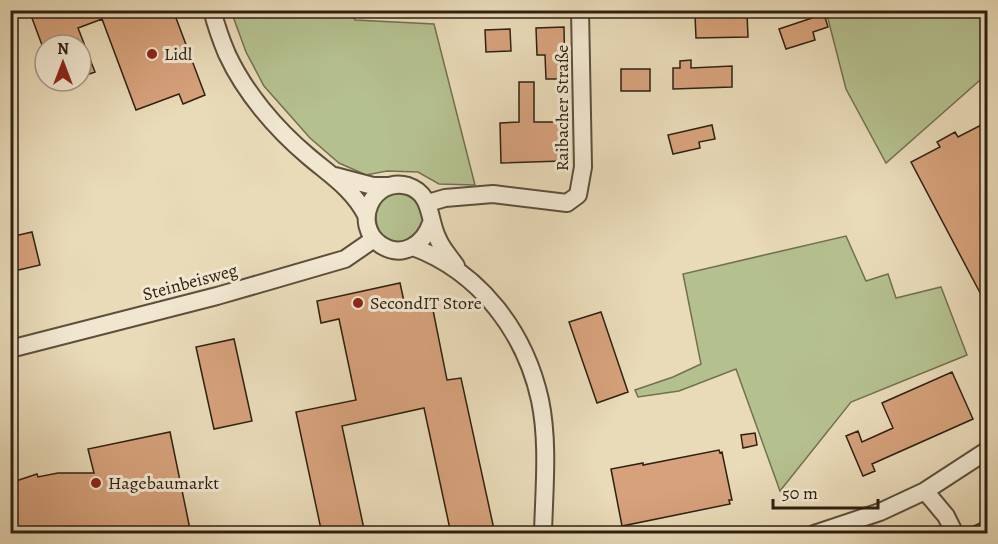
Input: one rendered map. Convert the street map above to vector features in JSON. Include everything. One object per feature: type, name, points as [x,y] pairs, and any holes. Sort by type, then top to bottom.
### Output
[{"type":"street","points":[[212,10],[227,55],[256,100],[284,134],[334,176],[359,201],[374,239],[384,247],[395,250],[413,247],[422,241],[431,223]]},
{"type":"street","name":"Raibacher Straße","points":[[428,203],[445,198],[493,194],[567,203],[578,195],[583,167],[580,10]]},
{"type":"street","points":[[334,176],[373,186],[408,187],[423,196],[428,203],[431,223],[438,241],[460,272]]},
{"type":"street","points":[[366,215],[374,197],[384,188],[391,186]]},
{"type":"street","name":"Steinbeisweg","points":[[10,349],[217,296],[345,259],[374,239]]},
{"type":"street","points":[[413,247],[427,252],[460,272],[489,298],[509,324],[524,350],[540,400],[544,440],[543,534]]},
{"type":"street","points":[[814,534],[880,512],[925,491],[987,450]]},
{"type":"street","points":[[925,491],[946,516],[955,534]]},
{"type":"green space","points":[[231,11],[352,11],[355,20],[434,24],[475,185],[439,184],[418,172],[387,171],[366,175],[339,163],[310,138],[264,86],[246,52]]},
{"type":"green space","points":[[826,11],[987,11],[987,74],[886,163],[846,89]]},
{"type":"green space","points":[[393,192],[410,192],[426,210],[420,234],[403,242],[395,242],[383,236],[377,224],[379,203]]},
{"type":"green space","points":[[846,236],[866,281],[888,274],[896,298],[941,287],[967,355],[851,402],[780,491],[736,369],[679,391],[638,397],[635,390],[673,377],[701,364],[683,274]]},
{"type":"building","name":"Lidl","points":[[29,10],[173,10],[205,95],[183,104],[179,94],[136,110],[102,19],[78,28],[80,33],[38,33]]},
{"type":"building","points":[[747,13],[748,37],[696,38],[695,15]]},
{"type":"building","points":[[824,14],[828,27],[813,32],[815,40],[786,49],[779,29]]},
{"type":"building","points":[[564,27],[565,79],[546,79],[545,55],[537,55],[536,28]]},
{"type":"building","points":[[510,29],[511,51],[486,52],[485,30]]},
{"type":"building","points":[[691,60],[691,68],[732,66],[732,87],[673,89],[673,68],[680,68],[680,61]]},
{"type":"building","points":[[621,69],[650,69],[650,91],[621,91]]},
{"type":"building","points":[[519,82],[534,82],[534,122],[561,122],[562,161],[501,163],[500,123],[519,122]]},
{"type":"building","points":[[987,122],[987,306],[911,162],[940,147],[937,142],[955,132],[958,137]]},
{"type":"building","points":[[712,125],[715,139],[699,142],[700,148],[673,154],[668,135]]},
{"type":"building","points":[[32,232],[40,265],[10,272],[10,237]]},
{"type":"building","points":[[400,283],[405,306],[431,300],[447,380],[461,378],[495,534],[451,534],[424,408],[342,426],[364,529],[342,534],[322,534],[296,412],[356,400],[339,319],[321,323],[317,301]]},
{"type":"building","points":[[601,312],[628,392],[597,403],[569,322]]},
{"type":"building","points":[[234,339],[252,421],[214,429],[196,347]]},
{"type":"building","points":[[952,372],[973,419],[872,464],[875,471],[863,476],[846,436],[858,431],[862,442],[893,428],[882,403]]},
{"type":"building","name":"Hagebaumarkt","points":[[170,432],[191,534],[10,534],[10,484],[13,482],[37,474],[38,477],[58,473],[94,473],[88,449]]},
{"type":"building","points":[[755,433],[757,445],[743,448],[741,435]]},
{"type":"building","points":[[719,450],[720,453],[722,452],[732,500],[729,500],[730,504],[622,526],[611,469]]},
{"type":"building","points":[[987,520],[987,534],[965,534],[965,530]]},
{"type":"place","name":"Lidl","points":[[152,54]]},
{"type":"place","name":"SecondIT Store","points":[[358,303]]},
{"type":"place","name":"Hagebaumarkt","points":[[96,483]]}]
